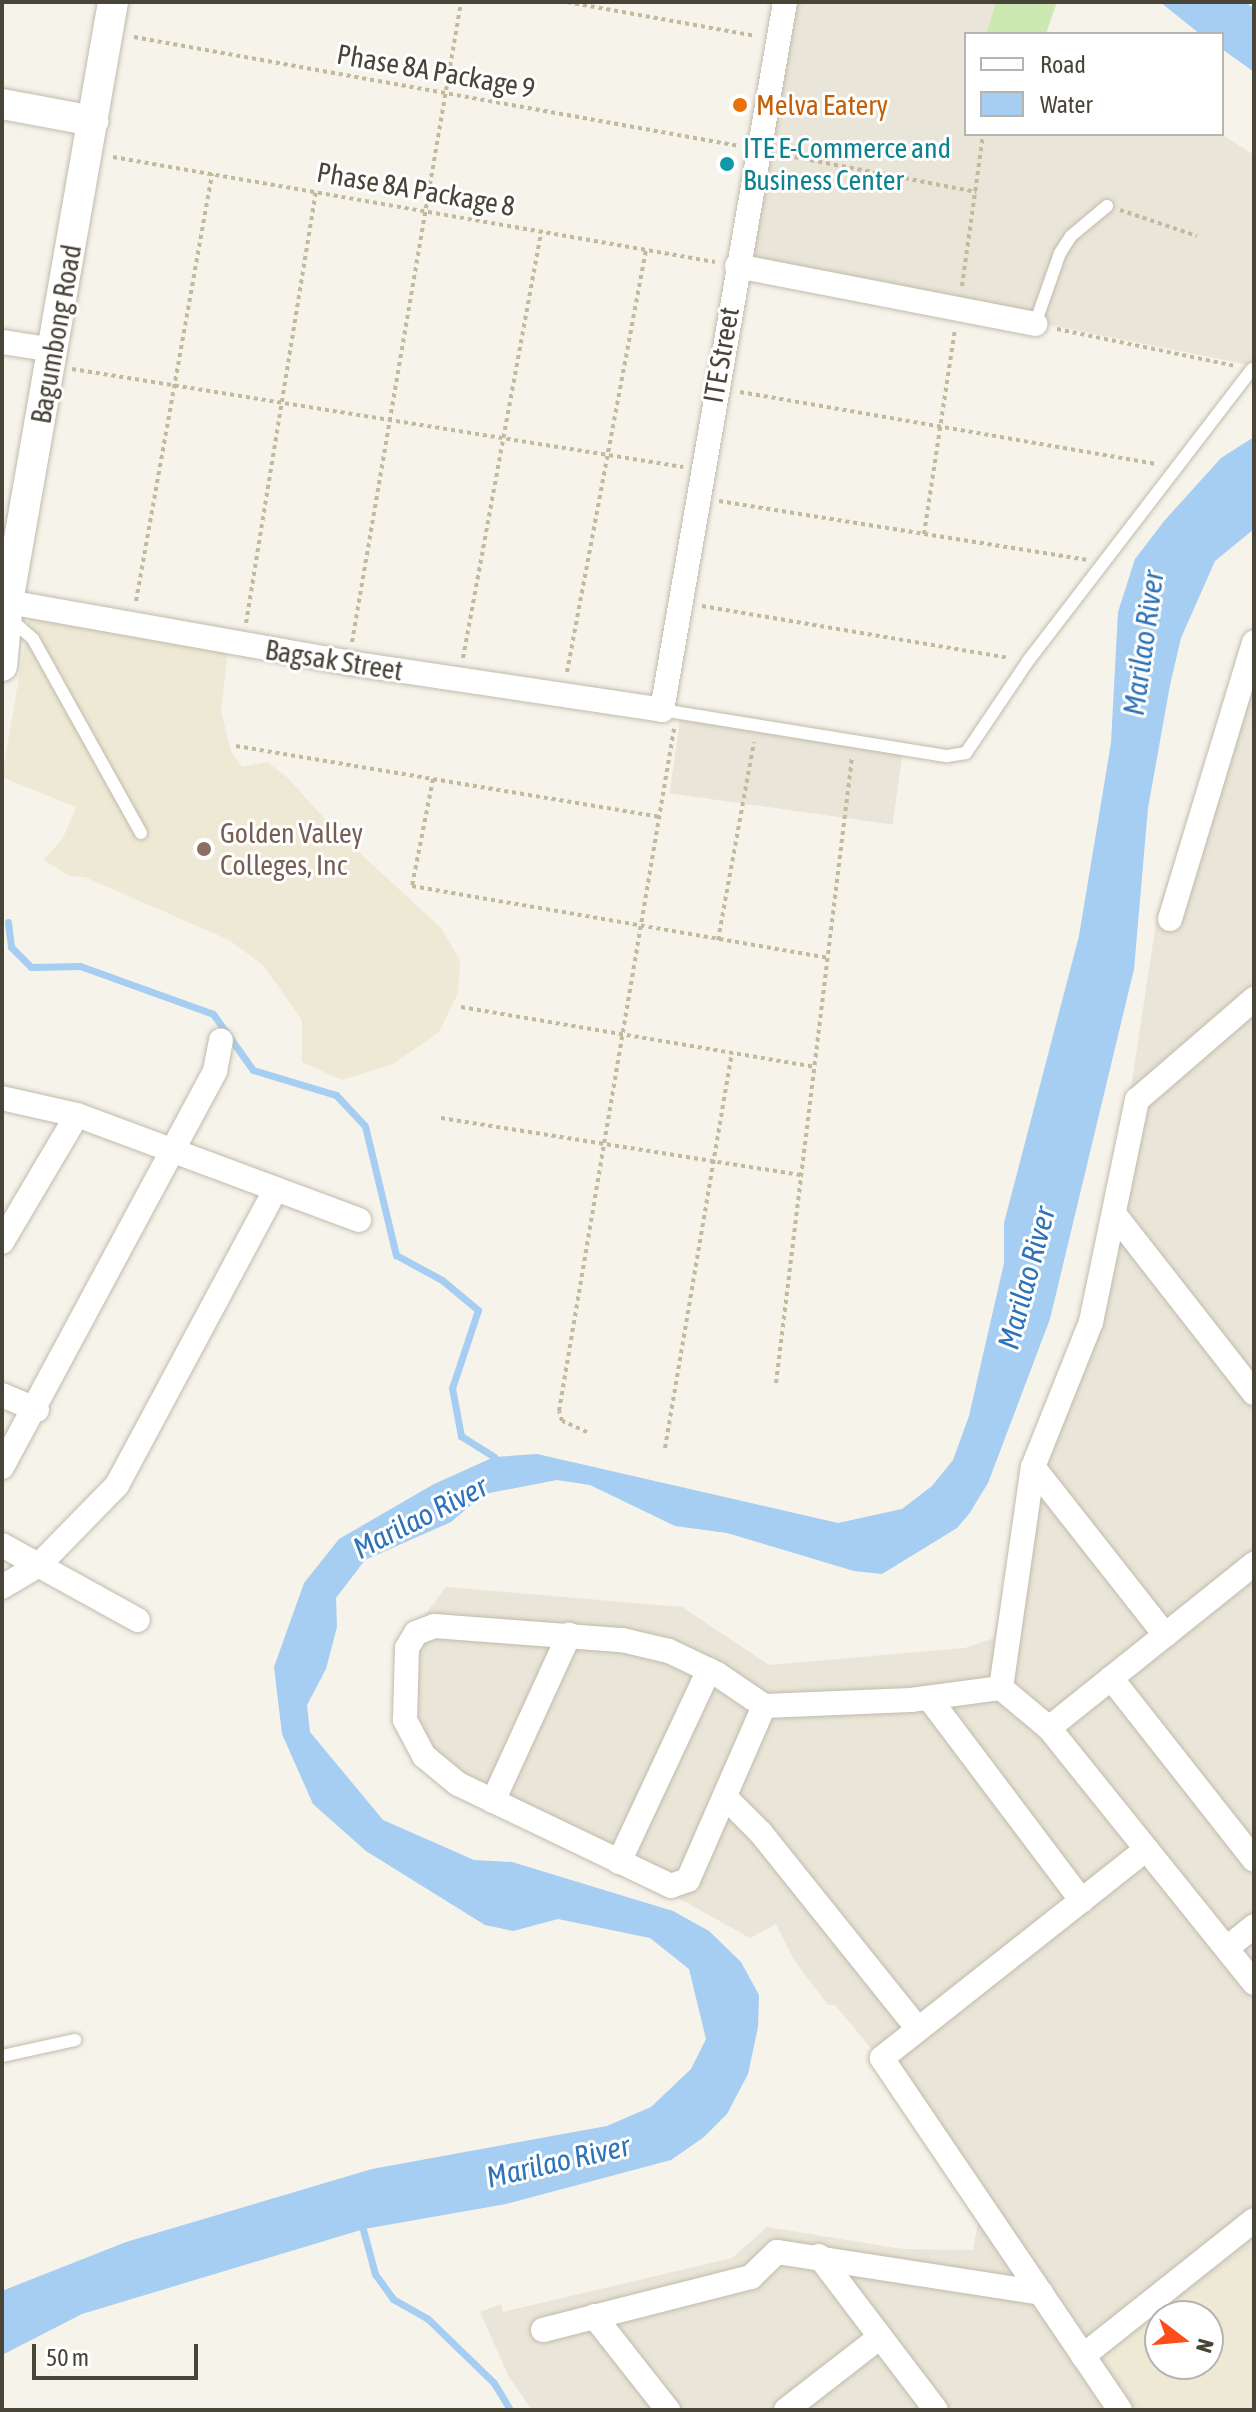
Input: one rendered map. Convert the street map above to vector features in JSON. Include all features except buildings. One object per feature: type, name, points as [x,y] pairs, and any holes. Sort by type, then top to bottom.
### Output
[{"type":"street","name":"Bagumbong Road","points":[[2,666],[7,609],[113,2]]},
{"type":"street","name":"ITE Street","points":[[669,711],[680,602],[697,497],[785,2]]},
{"type":"street","points":[[2,104],[93,121]]},
{"type":"street","points":[[737,266],[958,312],[1035,324]]},
{"type":"street","points":[[2,342],[52,358]]},
{"type":"street","name":"Bagsak Street","points":[[7,609],[133,623],[349,663],[669,711]]},
{"type":"street","points":[[1170,919],[1254,642]]},
{"type":"street","points":[[1001,1688],[1033,1467],[1091,1322],[1137,1100],[1254,999]]},
{"type":"street","points":[[2,1467],[37,1410],[215,1071],[221,1041]]},
{"type":"street","points":[[2,1098],[77,1115],[359,1220]]},
{"type":"street","points":[[2,1242],[77,1115]]},
{"type":"street","points":[[2,1587],[39,1565],[117,1485],[276,1189]]},
{"type":"street","points":[[1115,1215],[1254,1393]]},
{"type":"street","points":[[2,1395],[37,1410]]},
{"type":"street","points":[[1033,1467],[1165,1635]]},
{"type":"street","points":[[2,1545],[138,1620]]},
{"type":"street","points":[[1049,1728],[1254,1564]]},
{"type":"street","points":[[764,1706],[688,1880],[671,1886],[458,1784],[424,1756],[405,1720],[407,1648],[416,1633],[434,1626],[569,1635],[669,1651],[709,1670],[764,1706],[929,1698],[1001,1688],[1049,1728],[1254,1983]]},
{"type":"street","points":[[493,1801],[569,1635]]},
{"type":"street","points":[[619,1862],[709,1670]]},
{"type":"street","points":[[1111,1678],[1254,1860]]},
{"type":"street","points":[[929,1698],[1082,1901]]},
{"type":"street","points":[[725,1797],[761,1833],[918,2029]]},
{"type":"street","points":[[1120,2410],[882,2058],[1147,1849]]},
{"type":"street","points":[[1227,1948],[1254,1926]]},
{"type":"street","points":[[1083,2356],[1254,2220]]},
{"type":"street","points":[[543,2330],[751,2277],[777,2252],[819,2256],[1041,2293]]},
{"type":"street","points":[[819,2256],[936,2410]]},
{"type":"street","points":[[594,2316],[668,2410]]},
{"type":"street","points":[[786,2410],[880,2337]]},
{"type":"lane","points":[[1035,324],[1060,253],[1071,236],[1107,206]]},
{"type":"lane","points":[[669,711],[960,756],[970,749],[1028,661],[1252,369]]},
{"type":"lane","points":[[7,609],[33,639],[141,833]]},
{"type":"lane","points":[[2,2056],[75,2040]]},
{"type":"path","points":[[349,663],[461,2]]},
{"type":"path","points":[[567,2],[778,39]]},
{"type":"path","name":"Phase 8A Package 9","points":[[108,33],[757,149],[976,192]]},
{"type":"path","points":[[924,534],[983,136]]},
{"type":"path","name":"Phase 8A Package 8","points":[[88,152],[737,266]]},
{"type":"path","points":[[133,623],[212,174]]},
{"type":"path","points":[[243,645],[317,192]]},
{"type":"path","points":[[1107,206],[1197,236]]},
{"type":"path","points":[[459,680],[541,232]]},
{"type":"path","points":[[563,695],[646,250]]},
{"type":"path","points":[[1035,324],[1252,369]]},
{"type":"path","points":[[52,358],[175,386],[702,470]]},
{"type":"path","points":[[715,388],[1176,467]]},
{"type":"path","points":[[697,497],[1105,563]]},
{"type":"path","points":[[680,602],[1028,661]]},
{"type":"path","points":[[587,1432],[562,1421],[559,1411],[659,817],[669,711]]},
{"type":"path","points":[[718,940],[757,724]]},
{"type":"path","points":[[776,1383],[854,739]]},
{"type":"path","points":[[236,746],[659,817]]},
{"type":"path","points":[[433,779],[412,886],[828,958]]},
{"type":"path","points":[[461,1007],[814,1067]]},
{"type":"path","points":[[665,1448],[732,1053]]},
{"type":"path","points":[[441,1118],[801,1175]]},
{"type":"shaded area","points":[[795,2],[996,2],[987,32],[964,32],[964,136],[1224,136],[1254,155],[1254,366],[746,264]]},
{"type":"shaded area","name":"Golden Valley Colleges, Inc","points":[[30,613],[228,649],[221,711],[231,751],[242,767],[267,762],[288,778],[334,829],[441,928],[460,960],[458,993],[439,1032],[393,1064],[342,1080],[302,1062],[302,1020],[263,965],[229,940],[85,877],[69,876],[44,860],[63,838],[76,807],[2,777]]},
{"type":"shaded area","points":[[1254,633],[1254,2410],[532,2410],[509,2377],[480,2312],[501,2304],[503,2312],[732,2258],[767,2227],[902,2249],[973,2250],[979,2216],[879,2058],[835,2005],[828,2005],[794,1960],[776,1924],[750,1938],[682,1900],[488,1806],[417,1759],[413,1631],[446,1587],[682,1607],[769,1665],[965,1648],[994,1638],[1024,1469],[1083,1319],[1129,1101],[1157,916],[1244,641]]},
{"type":"shaded area","points":[[680,720],[903,751],[893,825],[670,793]]},
{"type":"shaded area","points":[[1254,2245],[1254,2410],[1144,2410],[1104,2357],[1144,2327],[1144,2380],[1224,2380],[1224,2300],[1180,2300]]},
{"type":"green space","points":[[996,2],[1057,2],[1047,32],[987,32]]},
{"type":"water","points":[[1160,2],[1246,2],[1254,9],[1254,72],[1224,50],[1224,32],[1198,32]]},
{"type":"water","name":"Marilao River","points":[[1254,437],[1254,529],[1215,561],[1181,638],[1170,685],[1148,808],[1134,969],[1050,1319],[988,1483],[969,1514],[957,1528],[882,1574],[854,1571],[727,1533],[675,1526],[590,1485],[557,1480],[484,1494],[451,1522],[365,1560],[336,1598],[337,1627],[326,1669],[307,1705],[310,1732],[383,1820],[474,1860],[512,1862],[673,1911],[709,1931],[741,1962],[759,1995],[758,2027],[748,2074],[727,2114],[704,2137],[671,2160],[506,2204],[364,2229],[82,2314],[2,2355],[2,2291],[126,2242],[372,2169],[607,2126],[651,2107],[691,2069],[706,2039],[689,1969],[650,1938],[558,1919],[513,1931],[485,1925],[366,1851],[313,1804],[282,1734],[274,1667],[304,1583],[339,1539],[434,1484],[494,1457],[537,1454],[838,1523],[902,1509],[932,1486],[953,1460],[969,1416],[1004,1263],[1004,1223],[1079,936],[1111,743],[1118,612],[1135,559],[1165,520],[1221,458]]},
{"type":"waterway","points":[[8,922],[11,947],[31,967],[80,966],[213,1014],[253,1070],[336,1095],[365,1126],[396,1255],[442,1280],[478,1310],[452,1388],[461,1436],[494,1457]]},
{"type":"waterway","points":[[361,2222],[375,2274],[393,2299],[428,2319],[494,2383],[510,2410]]},
{"type":"place","name":"Melva Eatery","points":[[740,105]]},
{"type":"place","name":"ITE E-Commerce and Business Center","points":[[727,164]]},
{"type":"place","name":"Golden Valley Colleges, Inc","points":[[204,849]]}]
